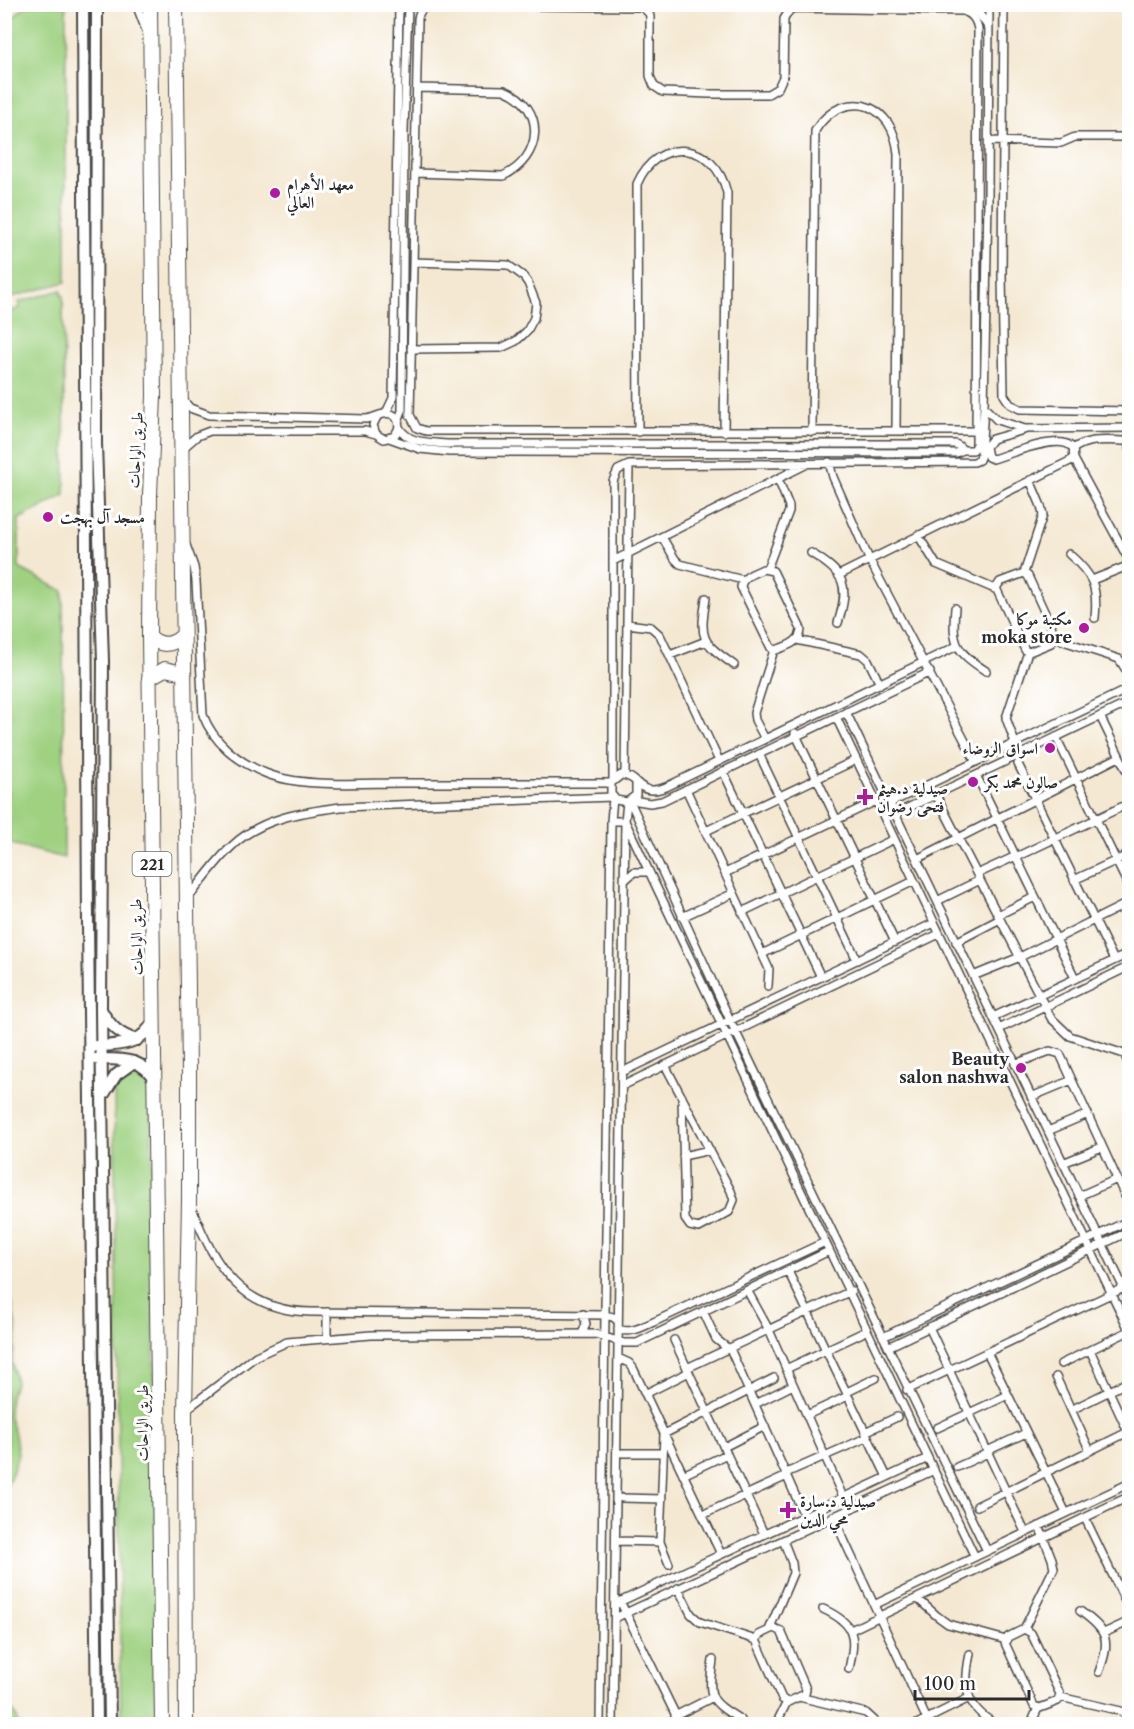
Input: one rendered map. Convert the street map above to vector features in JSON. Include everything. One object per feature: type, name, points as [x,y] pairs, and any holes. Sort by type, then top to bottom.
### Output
[{"type":"highway","name":"طريق الواحات","points":[[150,4],[154,396],[150,495],[149,678],[156,1084],[162,1725]]},
{"type":"highway","name":"221","points":[[178,6],[180,450],[189,1200],[185,1411],[186,1725]]},
{"type":"highway","points":[[149,636],[153,641],[166,645],[172,644],[182,636]]},
{"type":"highway","points":[[149,678],[165,669],[183,673]]},
{"type":"street","points":[[83,4],[88,923],[97,1719],[110,1713]]},
{"type":"street","points":[[97,4],[96,443],[103,661],[101,1010],[104,1094],[110,1725]]},
{"type":"street","points":[[136,4],[151,42]]},
{"type":"street","points":[[180,395],[190,408],[203,414],[366,419],[386,413],[393,398],[399,4]]},
{"type":"street","points":[[180,450],[197,436],[210,430],[366,431],[384,439],[394,436],[402,411],[404,132],[408,4]]},
{"type":"street","points":[[968,4],[979,13],[989,27]]},
{"type":"street","points":[[600,1725],[613,798],[610,790],[612,781],[613,481],[618,470],[629,465],[977,461],[981,455],[984,407],[989,4]]},
{"type":"street","points":[[1004,4],[1003,389],[1007,401],[1020,409],[1130,411]]},
{"type":"street","points":[[389,438],[420,449],[449,452],[956,453],[975,448],[976,431],[978,29],[974,17],[963,11],[794,8],[784,19],[783,76],[778,88],[768,94],[709,94],[663,92],[654,86],[650,76],[650,17],[646,7],[436,5],[425,7],[418,19],[410,415],[413,424],[421,430],[848,433],[976,431]]},
{"type":"street","points":[[397,75],[406,74]]},
{"type":"street","points":[[415,173],[503,176],[514,171],[522,163],[534,144],[535,133],[534,122],[526,106],[516,96],[504,90],[417,88]]},
{"type":"street","points":[[812,432],[815,131],[820,121],[828,113],[849,105],[860,105],[881,115],[894,135],[898,154],[896,431]]},
{"type":"street","points":[[404,132],[416,133]]},
{"type":"street","points":[[989,141],[1061,143],[1075,136],[1130,137]]},
{"type":"street","points":[[638,432],[637,184],[642,172],[652,161],[678,150],[699,154],[716,166],[723,178],[727,193],[724,432]]},
{"type":"street","points":[[411,349],[501,348],[516,341],[527,331],[534,318],[536,303],[523,276],[508,265],[413,262]]},
{"type":"street","points":[[403,305],[412,305]]},
{"type":"street","points":[[986,319],[1002,319]]},
{"type":"street","points":[[984,407],[997,420],[1025,429]]},
{"type":"street","points":[[386,413],[395,417],[407,438],[432,443],[955,444],[963,450]]},
{"type":"street","points":[[297,417],[297,431]]},
{"type":"street","points":[[376,417],[373,425],[376,434]]},
{"type":"street","points":[[322,418],[322,431]]},
{"type":"street","points":[[1073,449],[1064,443],[1056,442],[993,459],[987,457],[986,447],[992,439],[1025,429],[1130,428]]},
{"type":"street","points":[[608,443],[609,432]]},
{"type":"street","points":[[848,433],[848,444]]},
{"type":"street","points":[[1073,449],[1092,440],[1129,441],[1130,452]]},
{"type":"street","points":[[732,444],[732,453]]},
{"type":"street","points":[[1073,449],[1074,459],[1129,562],[1092,580]]},
{"type":"street","points":[[839,575],[1074,459]]},
{"type":"street","points":[[830,462],[833,477],[869,560],[976,762]]},
{"type":"street","points":[[613,561],[810,463]]},
{"type":"street","points":[[625,775],[629,465]]},
{"type":"street","points":[[662,537],[680,564],[743,580],[767,569],[789,508],[778,479]]},
{"type":"street","points":[[1024,573],[1043,515],[1030,480]]},
{"type":"street","points":[[181,533],[194,567],[203,715],[211,733],[221,744],[250,766],[266,774],[282,778],[339,783],[612,781],[625,775]]},
{"type":"street","points":[[918,535],[936,564],[997,590]]},
{"type":"street","points":[[811,553],[832,566],[844,587],[845,599],[838,623]]},
{"type":"street","points":[[1069,554],[1086,570],[1092,580],[1096,592],[1095,618]]},
{"type":"street","points":[[765,739],[755,720],[754,713],[774,650],[797,640],[801,635],[801,629],[773,572],[767,569]]},
{"type":"street","points":[[1024,573],[1000,582],[997,590],[1024,650],[1028,652]]},
{"type":"street","points":[[1015,743],[1006,718],[1028,652],[1050,643],[1055,632],[1028,576],[1024,573]]},
{"type":"street","points":[[743,580],[742,589],[774,650]]},
{"type":"street","points":[[706,598],[702,620],[706,640],[713,650],[734,665]]},
{"type":"street","points":[[955,608],[953,634],[957,646],[964,656],[986,671]]},
{"type":"street","points":[[627,624],[647,626],[657,630],[719,761]]},
{"type":"street","points":[[1054,638],[1119,659],[1130,676]]},
{"type":"street","points":[[670,655],[706,640]]},
{"type":"street","points":[[797,640],[861,654],[868,660],[880,684]]},
{"type":"street","points":[[625,775],[643,788],[658,790],[957,646]]},
{"type":"street","points":[[86,661],[103,661]]},
{"type":"street","points":[[187,900],[231,846],[247,833],[280,818],[311,810],[341,807],[613,798],[620,802],[662,801],[930,672]]},
{"type":"street","points":[[86,674],[103,673]]},
{"type":"street","points":[[890,803],[1130,688]]},
{"type":"street","points":[[895,814],[1130,702]]},
{"type":"street","points":[[846,712],[1097,1235],[1126,1286],[1130,1301]]},
{"type":"street","points":[[1100,716],[1130,778]]},
{"type":"street","points":[[836,717],[1129,1332],[1061,1364]]},
{"type":"street","points":[[792,726],[895,942]]},
{"type":"street","points":[[1030,736],[1035,747]]},
{"type":"street","points":[[1056,737],[1130,889]]},
{"type":"street","points":[[759,754],[857,960]]},
{"type":"street","points":[[917,859],[1119,757]]},
{"type":"street","points":[[706,831],[856,760]]},
{"type":"street","points":[[1018,764],[1113,960]]},
{"type":"street","points":[[723,771],[801,935],[833,984]]},
{"type":"street","points":[[979,780],[1075,978]]},
{"type":"street","points":[[613,1725],[615,1618],[618,1603],[616,1542],[625,821],[630,801],[636,795],[636,784]]},
{"type":"street","points":[[686,789],[769,969],[768,986]]},
{"type":"street","points":[[658,790],[662,801]]},
{"type":"street","points":[[936,795],[1055,1023],[1070,1036],[1128,1055],[1126,1060],[1130,1068]]},
{"type":"street","points":[[630,801],[735,1031],[987,1551]]},
{"type":"street","points":[[725,873],[876,801]]},
{"type":"street","points":[[640,822],[643,808],[650,803]]},
{"type":"street","points":[[937,901],[1016,857],[1130,803]]},
{"type":"street","points":[[611,821],[625,821]]},
{"type":"street","points":[[625,821],[975,1557]]},
{"type":"street","points":[[742,912],[894,839]]},
{"type":"street","points":[[1074,880],[1130,854]]},
{"type":"street","points":[[624,881],[634,872],[648,872]]},
{"type":"street","points":[[762,954],[914,881]]},
{"type":"street","points":[[682,917],[734,893]]},
{"type":"street","points":[[956,942],[1035,897]]},
{"type":"street","points":[[973,976],[1020,957],[1130,902]]},
{"type":"street","points":[[88,923],[103,923]]},
{"type":"street","points":[[622,1071],[934,923]]},
{"type":"street","points":[[621,1086],[939,934]]},
{"type":"street","points":[[89,944],[102,943]]},
{"type":"street","points":[[685,950],[695,944]]},
{"type":"street","points":[[993,1017],[1129,954]]},
{"type":"street","points":[[609,966],[623,967]]},
{"type":"street","points":[[999,1029],[1130,966]]},
{"type":"street","points":[[968,993],[978,987]]},
{"type":"street","points":[[101,1010],[119,1033],[137,1040]]},
{"type":"street","points":[[90,1046],[126,1044],[137,1040],[150,1028],[154,1019]]},
{"type":"street","points":[[1016,1064],[1053,1051],[1062,1057],[1125,1196]]},
{"type":"street","points":[[90,1059],[134,1062],[145,1068],[156,1084]]},
{"type":"street","points":[[104,1094],[116,1075],[134,1062]]},
{"type":"street","points":[[665,1065],[682,1097],[710,1150],[733,1196],[734,1204],[729,1212],[699,1228],[690,1226],[685,1219],[682,1097]]},
{"type":"street","points":[[1031,1097],[1072,1080]]},
{"type":"street","points":[[1028,1120],[1039,1114]]},
{"type":"street","points":[[1048,1131],[1088,1114]]},
{"type":"street","points":[[781,1150],[790,1145]]},
{"type":"street","points":[[1063,1163],[1102,1147]]},
{"type":"street","points":[[683,1156],[710,1150]]},
{"type":"street","points":[[607,1179],[620,1179]]},
{"type":"street","points":[[1079,1196],[1117,1179]]},
{"type":"street","points":[[189,1200],[213,1254],[236,1286],[261,1302],[280,1309],[301,1312],[605,1315],[613,1317],[622,1331],[633,1330],[664,1318],[825,1242]]},
{"type":"street","points":[[883,1337],[1130,1220]]},
{"type":"street","points":[[888,1347],[1130,1232]]},
{"type":"street","points":[[185,1411],[256,1356],[271,1348],[295,1341],[371,1335],[582,1334],[605,1336],[634,1344],[829,1251]]},
{"type":"street","points":[[788,1271],[887,1477]]},
{"type":"street","points":[[898,1395],[1126,1286]]},
{"type":"street","points":[[645,1394],[728,1349],[859,1287]]},
{"type":"street","points":[[747,1290],[769,1330],[843,1497]]},
{"type":"street","points":[[704,1311],[716,1339],[731,1352],[804,1515]]},
{"type":"street","points":[[327,1312],[327,1338]]},
{"type":"street","points":[[582,1334],[586,1324],[583,1314]]},
{"type":"street","points":[[664,1318],[669,1329]]},
{"type":"street","points":[[929,1327],[1025,1532]]},
{"type":"street","points":[[786,1370],[862,1333]]},
{"type":"street","points":[[674,1340],[764,1534]]},
{"type":"street","points":[[976,1506],[1129,1432],[1090,1350]]},
{"type":"street","points":[[987,1352],[1066,1513]]},
{"type":"street","points":[[618,1358],[629,1363],[633,1368],[721,1554]]},
{"type":"street","points":[[94,1373],[105,1373]]},
{"type":"street","points":[[1056,1377],[1090,1451]]},
{"type":"street","points":[[664,1434],[774,1378]]},
{"type":"street","points":[[807,1414],[876,1378]]},
{"type":"street","points":[[1071,1410],[1130,1381]]},
{"type":"street","points":[[755,1404],[793,1385]]},
{"type":"street","points":[[937,1428],[1008,1395]]},
{"type":"street","points":[[702,1515],[825,1456],[897,1417]]},
{"type":"street","points":[[683,1475],[765,1426]]},
{"type":"street","points":[[957,1467],[1026,1433]]},
{"type":"street","points":[[664,1434],[660,1542],[669,1564]]},
{"type":"street","points":[[622,1453],[663,1453]]},
{"type":"street","points":[[618,1603],[928,1458]]},
{"type":"street","points":[[603,1470],[617,1470]]},
{"type":"street","points":[[615,1618],[934,1470]]},
{"type":"street","points":[[874,1605],[1130,1483]]},
{"type":"street","points":[[851,1630],[1129,1496]]},
{"type":"street","points":[[622,1498],[662,1499]]},
{"type":"street","points":[[958,1520],[970,1515]]},
{"type":"street","points":[[833,1516],[928,1722]]},
{"type":"street","points":[[1085,1518],[1130,1611]]},
{"type":"street","points":[[918,1599],[948,1624],[1006,1640],[1024,1629],[1054,1568],[1039,1526]]},
{"type":"street","points":[[769,1630],[793,1573],[792,1563],[783,1540]]},
{"type":"street","points":[[616,1542],[660,1542]]},
{"type":"street","points":[[703,1563],[708,1574]]},
{"type":"street","points":[[678,1588],[691,1614],[700,1622],[756,1640],[782,1700],[787,1702]]},
{"type":"street","points":[[618,1603],[626,1613],[680,1725]]},
{"type":"street","points":[[824,1609],[840,1617],[851,1630],[854,1649],[849,1669]]},
{"type":"street","points":[[1080,1611],[1098,1625],[1104,1633],[1106,1653],[1099,1672]]},
{"type":"street","points":[[1104,1633],[1130,1621]]},
{"type":"street","points":[[756,1640],[759,1635],[769,1630],[776,1628],[781,1631],[806,1689],[805,1694],[787,1702],[776,1725]]},
{"type":"street","points":[[1024,1629],[1031,1633],[1060,1697]]},
{"type":"street","points":[[1006,1640],[1034,1706],[1038,1708]]},
{"type":"street","points":[[970,1654],[966,1684],[969,1698],[976,1710],[996,1725]]},
{"type":"street","points":[[713,1660],[710,1680],[713,1697],[724,1711],[741,1720]]},
{"type":"street","points":[[675,1716],[713,1697]]},
{"type":"street","points":[[799,1697],[866,1713],[878,1725]]},
{"type":"street","points":[[1031,1725],[1038,1708],[1058,1701],[1060,1697]]},
{"type":"street","points":[[1060,1697],[1121,1711],[1130,1721]]},
{"type":"street","points":[[917,1725],[928,1722],[969,1698]]},
{"type":"green space","points":[[26,5],[66,5],[66,282],[5,299],[5,26]]},
{"type":"green space","points":[[61,290],[61,295],[63,295],[65,495],[19,519],[19,568],[63,591],[64,858],[4,842],[5,313],[20,308],[19,302]]},
{"type":"green space","points":[[136,1075],[145,1079],[151,1086],[158,1724],[121,1724],[114,1088],[123,1079]]},
{"type":"green space","points":[[5,1290],[11,1297],[17,1334],[12,1361],[16,1383],[10,1396],[9,1418],[15,1434],[18,1454],[5,1488]]},
{"type":"green space","points":[[4,1696],[17,1718],[19,1724],[5,1724]]},
{"type":"place","name":"معهد الأهرام العالي","points":[[275,193]]},
{"type":"place","name":"مسجد آل بهجت","points":[[48,517]]},
{"type":"place","name":"مكتبة موكا moka store","points":[[1084,628]]},
{"type":"place","name":"اسواق الروضاء","points":[[1050,748]]},
{"type":"place","name":"صالون محمد بكر","points":[[973,782]]},
{"type":"place","name":"صيدلية د.هيثم فتحى رضوان","points":[[865,797]]},
{"type":"place","name":"Beauty salon nashwa","points":[[1021,1068]]},
{"type":"place","name":"صيدلية د.سارة محي الدين","points":[[788,1510]]}]
